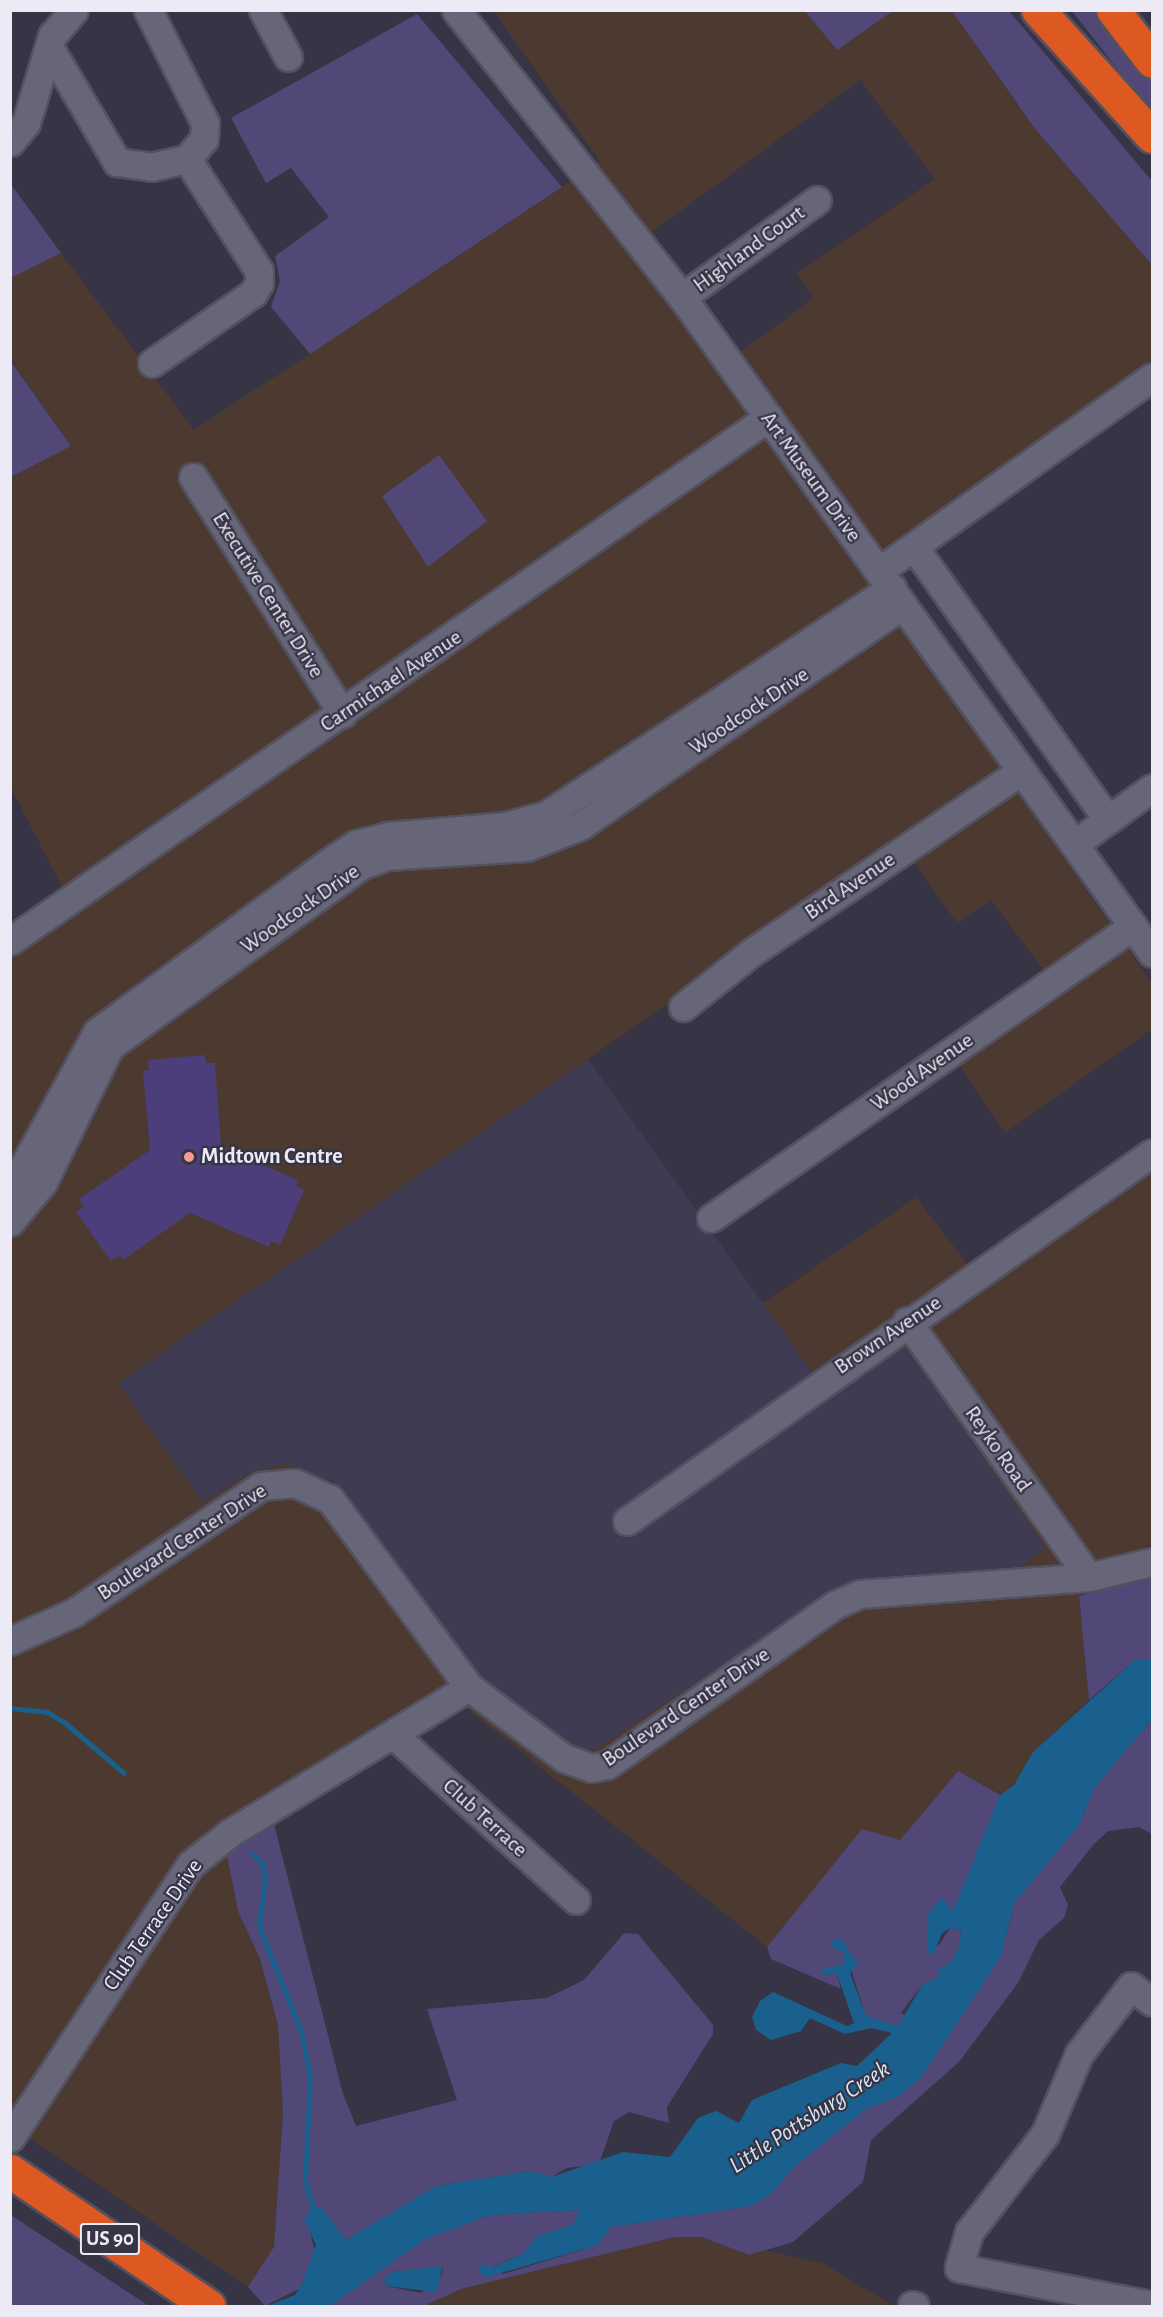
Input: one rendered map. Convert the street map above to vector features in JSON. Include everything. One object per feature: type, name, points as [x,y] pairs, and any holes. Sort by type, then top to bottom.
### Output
[{"type":"highway","points":[[1038,10],[1152,135]]},
{"type":"highway","points":[[1055,10],[1152,135]]},
{"type":"highway","points":[[1113,10],[1147,54]]},
{"type":"highway","name":"US 90","points":[[10,2171],[209,2307]]},
{"type":"street","points":[[10,142],[26,123],[49,47],[74,10]]},
{"type":"street","points":[[49,47],[117,162],[150,167],[187,159],[204,139],[203,116],[148,10]]},
{"type":"street","points":[[263,10],[288,57]]},
{"type":"street","name":"Art Museum Drive","points":[[456,10],[682,297],[1152,953]]},
{"type":"street","points":[[152,363],[253,293],[259,283],[259,270],[187,159]]},
{"type":"street","name":"Highland Court","points":[[682,297],[817,200]]},
{"type":"street","points":[[891,588],[914,547],[1152,377]]},
{"type":"street","name":"Carmichael Avenue","points":[[10,941],[343,714],[769,417]]},
{"type":"street","name":"Executive Center Drive","points":[[193,477],[343,714]]},
{"type":"street","points":[[914,547],[1108,820]]},
{"type":"street","name":"Woodcock Drive","points":[[10,1191],[97,1032],[329,861],[356,844],[387,837],[506,826],[546,815],[891,588]]},
{"type":"street","name":"Woodcock Drive","points":[[10,1222],[43,1182],[110,1046],[362,865],[387,856],[527,848],[579,825],[891,588]]},
{"type":"street","name":"Bird Avenue","points":[[683,1007],[752,952],[1021,771]]},
{"type":"street","points":[[1074,844],[1152,788]]},
{"type":"street","name":"Wood Avenue","points":[[711,1218],[1133,926]]},
{"type":"street","name":"Brown Avenue","points":[[627,1521],[907,1321],[1152,1153]]},
{"type":"street","name":"Reyko Road","points":[[907,1321],[1089,1577]]},
{"type":"street","name":"Boulevard Center Drive","points":[[11,1641],[73,1613],[261,1486],[295,1483],[330,1498],[469,1687],[564,1758],[591,1768],[607,1765],[835,1605],[860,1594],[1089,1577],[1152,1562]]},
{"type":"street","name":"Club Terrace Drive","points":[[10,2138],[191,1864],[230,1833],[395,1737],[469,1687]]},
{"type":"street","name":"Club Terrace","points":[[395,1737],[576,1900]]},
{"type":"street","points":[[1152,2002],[1131,1986],[1079,2054],[1044,2134],[969,2232],[959,2268],[1152,2305]]},
{"type":"shaded area","points":[[493,10],[805,11],[837,50],[893,11],[952,11],[1035,130],[1152,265],[1152,362],[859,569],[1152,983],[1152,1029],[1005,1133],[958,1062],[1060,992],[991,900],[957,923],[901,843],[118,1383],[203,1502],[249,1473],[287,1463],[313,1469],[350,1498],[812,1603],[846,1583],[1045,1548],[902,1342],[1152,1174],[1152,1545],[1122,1556],[1079,1596],[1089,1700],[1033,1752],[1014,1785],[1000,1795],[958,1771],[900,1840],[862,1830],[767,1947],[466,1708],[227,1855],[238,1911],[260,1959],[278,2025],[283,2113],[274,2248],[248,2287],[11,2125],[10,954],[74,910],[11,788],[11,477],[71,446],[11,360],[11,278],[61,253],[194,430],[600,162]],"holes":[[[860,80],[935,179],[796,274],[814,298],[739,353],[650,233]]]},
{"type":"shaded area","points":[[805,11],[893,11],[837,50]]},
{"type":"shaded area","points":[[952,11],[1009,11],[1152,181],[1152,265],[1035,129]]},
{"type":"shaded area","points":[[1072,11],[1096,11],[1152,81],[1152,113]]},
{"type":"shaded area","points":[[417,14],[562,187],[310,354],[271,307],[280,281],[275,256],[329,217],[291,168],[266,183],[231,118]]},
{"type":"shaded area","points":[[10,183],[61,253],[11,278],[10,278]]},
{"type":"shaded area","points":[[10,360],[71,446],[11,477],[10,477]]},
{"type":"shaded area","points":[[439,455],[487,521],[428,567],[382,496]]},
{"type":"shaded area","points":[[588,1059],[812,1372],[833,1393],[902,1342],[1046,1548],[1018,1568],[846,1583],[588,1754],[478,1678],[334,1482],[287,1463],[249,1473],[203,1502],[118,1383]]},
{"type":"shaded area","points":[[916,1197],[968,1265],[812,1372],[762,1304]]},
{"type":"shaded area","points":[[1152,1576],[1152,1660],[1135,1660],[1089,1700],[1079,1596]]},
{"type":"shaded area","points":[[1152,1720],[1152,1834],[1139,1827],[1108,1831],[1093,1845],[1060,1887],[1068,1905],[1064,1918],[1039,1940],[1018,1983],[959,2062],[871,2140],[863,2182],[793,2242],[749,2255],[702,2237],[675,2237],[461,2289],[424,2306],[330,2306],[427,2238],[491,2215],[579,2210],[574,2224],[538,2236],[522,2254],[492,2267],[503,2274],[598,2245],[611,2227],[751,2206],[771,2194],[794,2167],[866,2109],[897,2097],[920,2079],[1000,1958],[1015,1902],[1079,1825],[1095,1787]],"holes":[[[443,2266],[442,2275],[421,2293],[386,2286],[384,2279],[393,2272]]]},
{"type":"shaded area","points":[[958,1771],[1000,1795],[953,1912],[942,1897],[928,1926],[938,1946],[951,1927],[961,1931],[959,1947],[952,1961],[937,1970],[940,1976],[922,1985],[901,2013],[907,2017],[897,2026],[866,2017],[842,1940],[831,1946],[844,1953],[844,1965],[822,1975],[837,1974],[841,1989],[771,1959],[767,1947],[862,1829],[900,1840]]},
{"type":"shaded area","points":[[274,1824],[343,2094],[356,2126],[457,2100],[427,2009],[547,1998],[584,1980],[624,1933],[638,1934],[713,2025],[713,2034],[667,2107],[669,2123],[629,2112],[614,2121],[599,2164],[566,2168],[552,2177],[530,2171],[436,2186],[346,2240],[323,2209],[311,2236],[315,2253],[299,2289],[265,2306],[248,2287],[274,2247],[283,2113],[278,2025],[260,1959],[238,1911],[227,1855]]},
{"type":"shaded area","points":[[11,2215],[149,2306],[11,2306]]},
{"type":"shaded area","points":[[675,2237],[702,2237],[749,2255],[765,2250],[824,2264],[894,2306],[424,2306],[461,2289]]},
{"type":"water","name":"Little Pottsburg Creek","points":[[1135,1660],[1152,1660],[1152,1720],[1095,1787],[1079,1825],[1015,1902],[1000,1958],[920,2079],[897,2097],[866,2109],[794,2167],[771,2194],[751,2206],[611,2227],[598,2245],[487,2277],[478,2271],[481,2264],[493,2267],[522,2254],[538,2236],[574,2224],[579,2210],[491,2215],[427,2238],[330,2306],[267,2306],[295,2295],[303,2281],[316,2245],[304,2220],[312,2206],[323,2209],[346,2240],[436,2186],[530,2171],[552,2177],[623,2152],[670,2157],[698,2118],[716,2111],[739,2123],[752,2100],[841,2063],[857,2066],[892,2033],[871,2028],[845,2034],[810,2018],[801,2031],[771,2040],[756,2030],[752,2017],[760,2001],[773,1992],[847,2026],[854,2023],[837,1974],[821,1975],[824,1968],[844,1965],[844,1953],[831,1946],[833,1939],[842,1940],[858,1964],[850,1973],[866,2016],[898,2026],[922,1985],[940,1976],[937,1970],[952,1961],[959,1947],[961,1931],[952,1927],[942,1933],[934,1953],[928,1954],[927,1915],[942,1897],[953,1911],[1000,1795],[1014,1785],[1033,1752]]},
{"type":"water","points":[[443,2266],[436,2292],[386,2286],[384,2279],[393,2272]]},
{"type":"building","name":"Midtown Centre","points":[[205,1055],[206,1063],[215,1063],[221,1147],[298,1180],[296,1186],[304,1190],[280,1245],[271,1241],[269,1247],[190,1213],[123,1260],[119,1255],[111,1261],[76,1212],[84,1206],[79,1199],[150,1150],[143,1071],[149,1070],[148,1060]]},
{"type":"waterway","points":[[10,1708],[47,1712],[65,1723],[124,1773]]},
{"type":"waterway","points":[[252,1854],[262,1863],[265,1880],[259,1927],[301,2031],[310,2076],[305,2180],[314,2212]]},
{"type":"place","name":"Midtown Centre","points":[[189,1157]]}]
